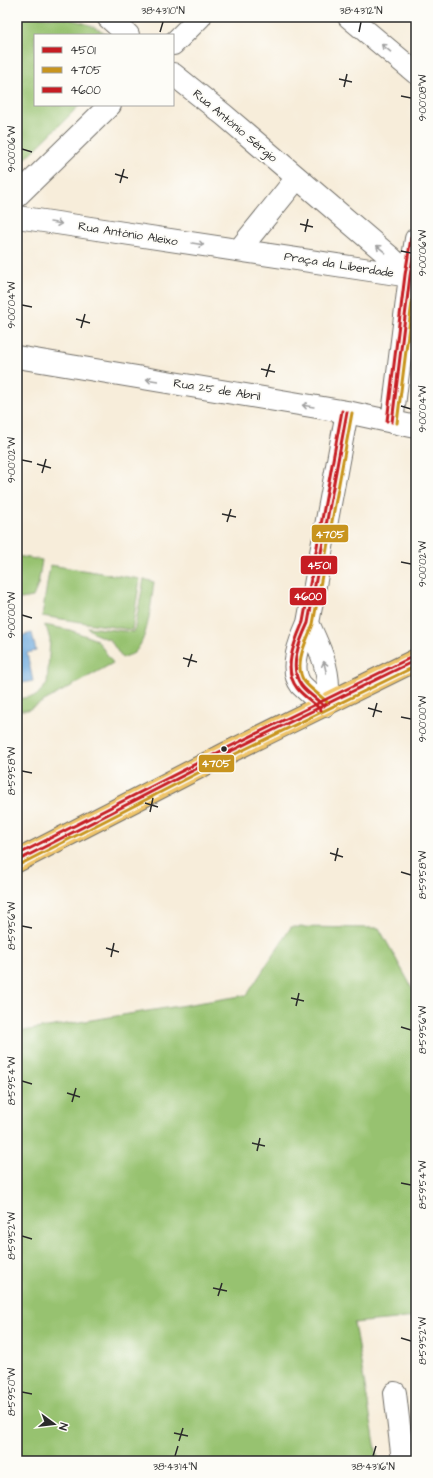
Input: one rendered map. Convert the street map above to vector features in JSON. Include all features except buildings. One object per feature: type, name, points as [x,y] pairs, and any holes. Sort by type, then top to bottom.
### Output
[{"type":"main road","points":[[17,861],[227,753],[416,660]]},
{"type":"street","points":[[108,17],[127,34]]},
{"type":"street","points":[[173,34],[179,17]]},
{"type":"street","points":[[174,43],[200,17]]},
{"type":"street","points":[[349,17],[416,73]]},
{"type":"street","name":"Rua António Sérgio","points":[[174,75],[297,178]]},
{"type":"street","points":[[17,196],[109,106]]},
{"type":"street","points":[[239,250],[297,178]]},
{"type":"street","name":"Praça da Liberdade","points":[[297,178],[389,256],[410,276]]},
{"type":"street","name":"Rua António Aleixo","points":[[17,217],[239,250]]},
{"type":"street","points":[[392,422],[416,239]]},
{"type":"street","name":"Praça da Liberdade","points":[[239,250],[410,276]]},
{"type":"street","name":"Rua 25 de Abril","points":[[17,357],[347,412],[416,427]]},
{"type":"street","points":[[308,623],[326,670],[328,688],[324,706],[300,684],[296,670],[296,656],[299,641],[308,623],[347,412]]},
{"type":"street","points":[[395,1393],[402,1461]]},
{"type":"green space","points":[[17,17],[64,18],[97,28],[106,34],[34,34],[34,106],[79,106],[17,167]]},
{"type":"green space","points":[[17,556],[42,560],[38,585],[33,597],[21,599],[17,598]]},
{"type":"green space","points":[[50,565],[140,579],[132,630],[42,616]]},
{"type":"green space","points":[[144,579],[154,582],[146,629],[139,647],[134,653],[122,658],[110,640],[95,634],[87,627],[134,632]]},
{"type":"green space","points":[[44,625],[70,630],[97,640],[113,663],[28,710],[17,710],[17,699],[36,696],[47,684],[50,640],[47,629]]},
{"type":"green space","points":[[291,927],[379,928],[416,995],[416,1317],[354,1323],[378,1461],[17,1461],[17,1032],[247,995]]},
{"type":"water","points":[[32,633],[36,651],[27,653],[33,681],[17,684],[17,637]]},
{"type":"transit line","name":"4600","points":[[387,421],[411,238]]},
{"type":"transit line","name":"4501","points":[[392,422],[416,239]]},
{"type":"transit line","name":"4705","points":[[397,423],[416,270]]},
{"type":"transit line","name":"4600","points":[[321,710],[297,688],[290,672],[290,664],[291,655],[303,622],[342,411]]},
{"type":"transit line","name":"4501","points":[[324,706],[301,685],[297,678],[295,662],[299,645],[308,623],[347,412]]},
{"type":"transit line","name":"4705","points":[[327,702],[304,681],[301,674],[300,660],[313,624],[352,413]]},
{"type":"transit line","name":"4600","points":[[17,855],[225,749],[414,656]]},
{"type":"transit line","name":"4501","points":[[17,861],[227,753],[416,660]]},
{"type":"transit line","name":"4705","points":[[19,865],[229,757],[416,666]]}]
